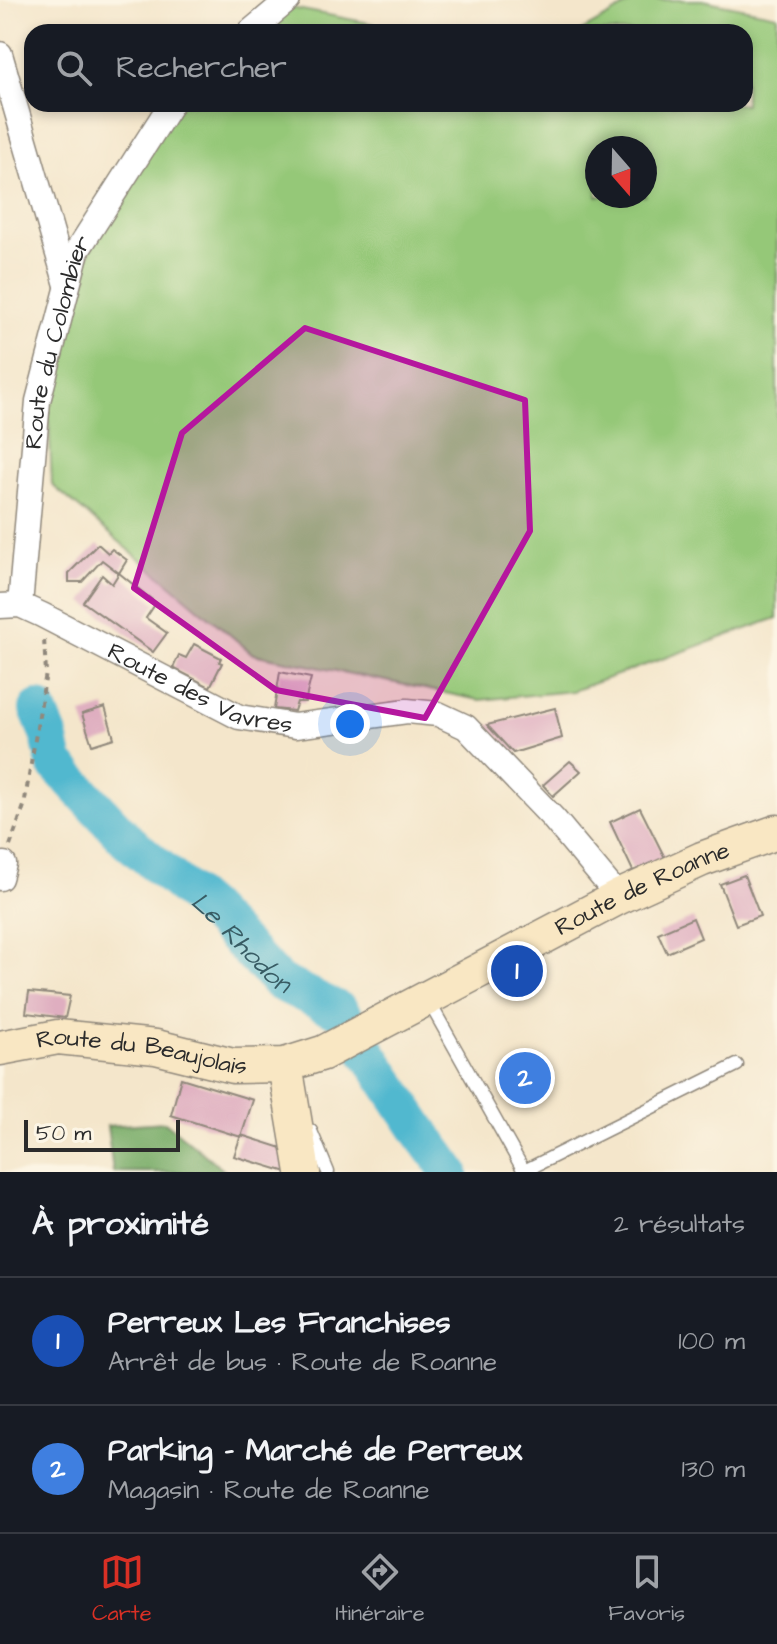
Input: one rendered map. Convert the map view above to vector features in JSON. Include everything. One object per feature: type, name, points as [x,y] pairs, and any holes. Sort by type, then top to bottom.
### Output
[{"type":"main road","name":"Route de Roanne","points":[[323,1053],[619,897],[702,859],[777,832]]},
{"type":"main road","name":"Route du Beaujolais","points":[[0,1048],[58,1037],[156,1047],[233,1066],[285,1065],[323,1053]]},
{"type":"main road","points":[[285,1065],[303,1172]]},
{"type":"street","points":[[260,24],[288,0]]},
{"type":"street","points":[[0,54],[67,287]]},
{"type":"street","name":"Route du Colombier","points":[[21,609],[38,401],[77,251],[166,112]]},
{"type":"street","name":"Route des Vavres","points":[[21,609],[239,717],[295,726],[407,711],[438,714],[466,727],[553,818],[619,897]]},
{"type":"lane","points":[[426,997],[524,1171],[737,1065]]},
{"type":"lane","points":[[296,1122],[311,1131],[328,1172]]},
{"type":"path","points":[[2,871],[24,806],[46,673],[21,609]]},
{"type":"highlighted area","points":[[305,328],[525,400],[530,531],[425,718],[276,690],[134,588],[182,433]]},
{"type":"green space","points":[[637,0],[702,0],[777,15],[777,618],[572,691],[479,700],[253,654],[52,485],[47,374],[121,164],[173,112],[753,112],[753,24],[594,24]]},
{"type":"green space","points":[[292,8],[374,24],[271,24]]},
{"type":"green space","points":[[165,1122],[226,1172],[113,1172],[107,1126]]},
{"type":"building","points":[[98,544],[108,553],[112,549],[127,560],[119,573],[102,560],[82,582],[69,582],[69,573]]},
{"type":"building","points":[[119,573],[156,603],[146,618],[167,633],[153,652],[83,602],[102,575],[112,584]]},
{"type":"building","points":[[194,644],[221,658],[219,662],[222,663],[210,687],[173,668],[179,655],[186,658]]},
{"type":"building","points":[[280,672],[311,678],[305,702],[297,702],[294,711],[274,709]]},
{"type":"building","points":[[105,707],[114,738],[92,745],[82,714]]},
{"type":"building","points":[[555,708],[562,738],[513,753],[487,725]]},
{"type":"building","points":[[570,761],[581,771],[553,796],[543,785]]},
{"type":"building","points":[[640,808],[665,858],[633,871],[610,822]]},
{"type":"building","points":[[744,875],[760,916],[736,925],[720,884]]},
{"type":"building","points":[[693,918],[701,938],[667,953],[658,933]]},
{"type":"building","points":[[29,992],[70,996],[65,1018],[26,1013]]},
{"type":"building","points":[[181,1078],[253,1100],[241,1137],[171,1115]]},
{"type":"building","points":[[241,1135],[282,1148],[287,1172],[234,1156]]},
{"type":"waterway","name":"Le Rhodon","points":[[38,709],[55,763],[127,840],[207,908],[279,982],[340,1011],[450,1172]]},
{"type":"place","name":"Perreux Les Franchises","points":[[517,971]]},
{"type":"place","name":"Parking - Marché de Perreux","points":[[525,1078]]}]
